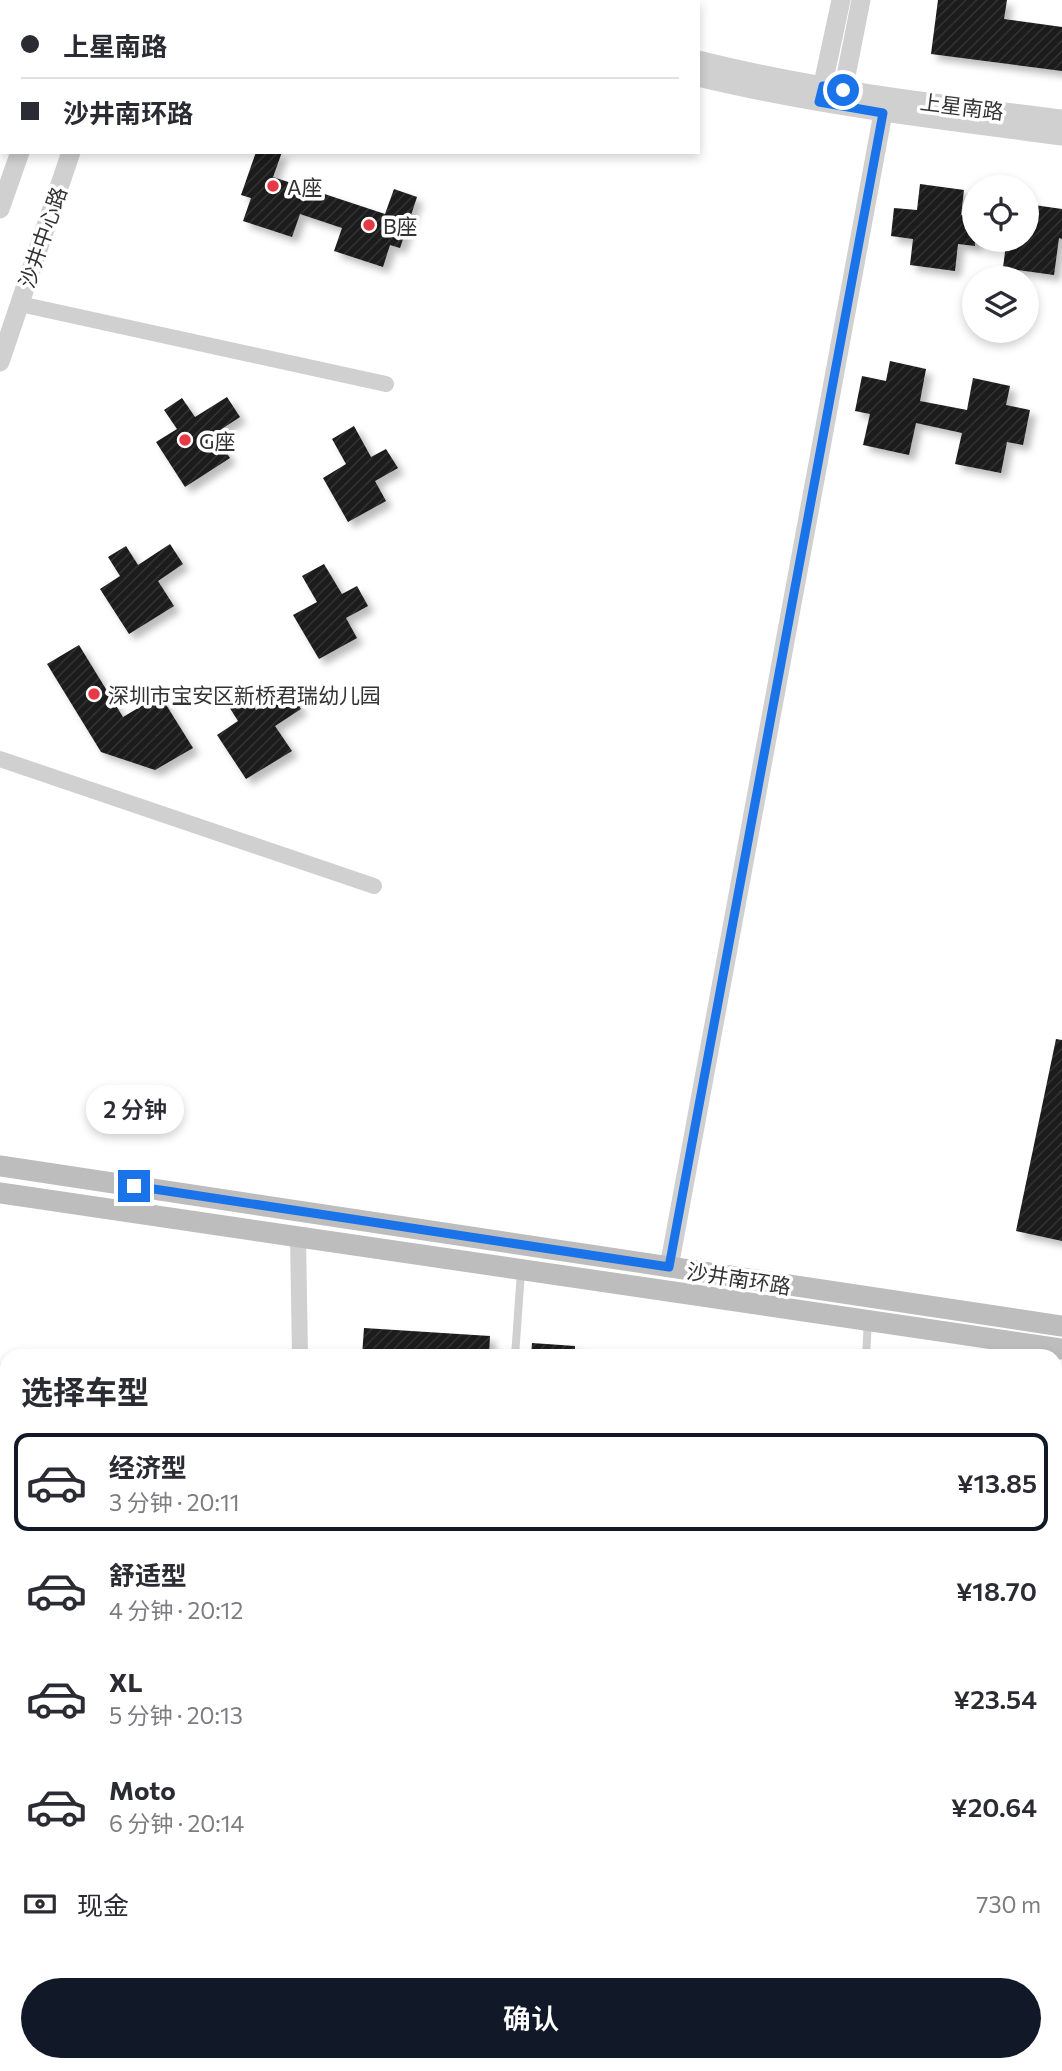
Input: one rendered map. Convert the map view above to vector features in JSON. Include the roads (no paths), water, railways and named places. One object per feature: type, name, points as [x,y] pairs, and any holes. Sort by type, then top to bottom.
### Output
[{"type":"main road","name":"沙井南环路","points":[[0,1166],[1062,1326]]},
{"type":"main road","name":"沙井南环路","points":[[0,1193],[1062,1349]]},
{"type":"street","points":[[821,94],[841,0]]},
{"type":"street","points":[[841,98],[862,0]]},
{"type":"street","name":"上星南路","points":[[700,60],[841,98],[1062,119]]},
{"type":"street","name":"上星南路","points":[[700,77],[759,92],[821,94]]},
{"type":"street","name":"上星南路","points":[[841,98],[883,113],[1062,136]]},
{"type":"street","points":[[669,1267],[883,113]]},
{"type":"street","points":[[0,209],[19,154]]},
{"type":"street","name":"沙井中心路","points":[[0,362],[70,154]]},
{"type":"street","points":[[20,304],[386,384]]},
{"type":"street","points":[[0,759],[374,886]]},
{"type":"street","points":[[298,1237],[300,1349]]},
{"type":"lane","points":[[515,1349],[521,1270]]},
{"type":"lane","points":[[866,1349],[868,1321]]},
{"type":"place","name":"A座","points":[[273,186]]},
{"type":"place","name":"B座","points":[[369,225]]},
{"type":"place","name":"G座","points":[[185,440]]},
{"type":"place","name":"深圳市宝安区新桥君瑞幼儿园","points":[[94,694]]}]
